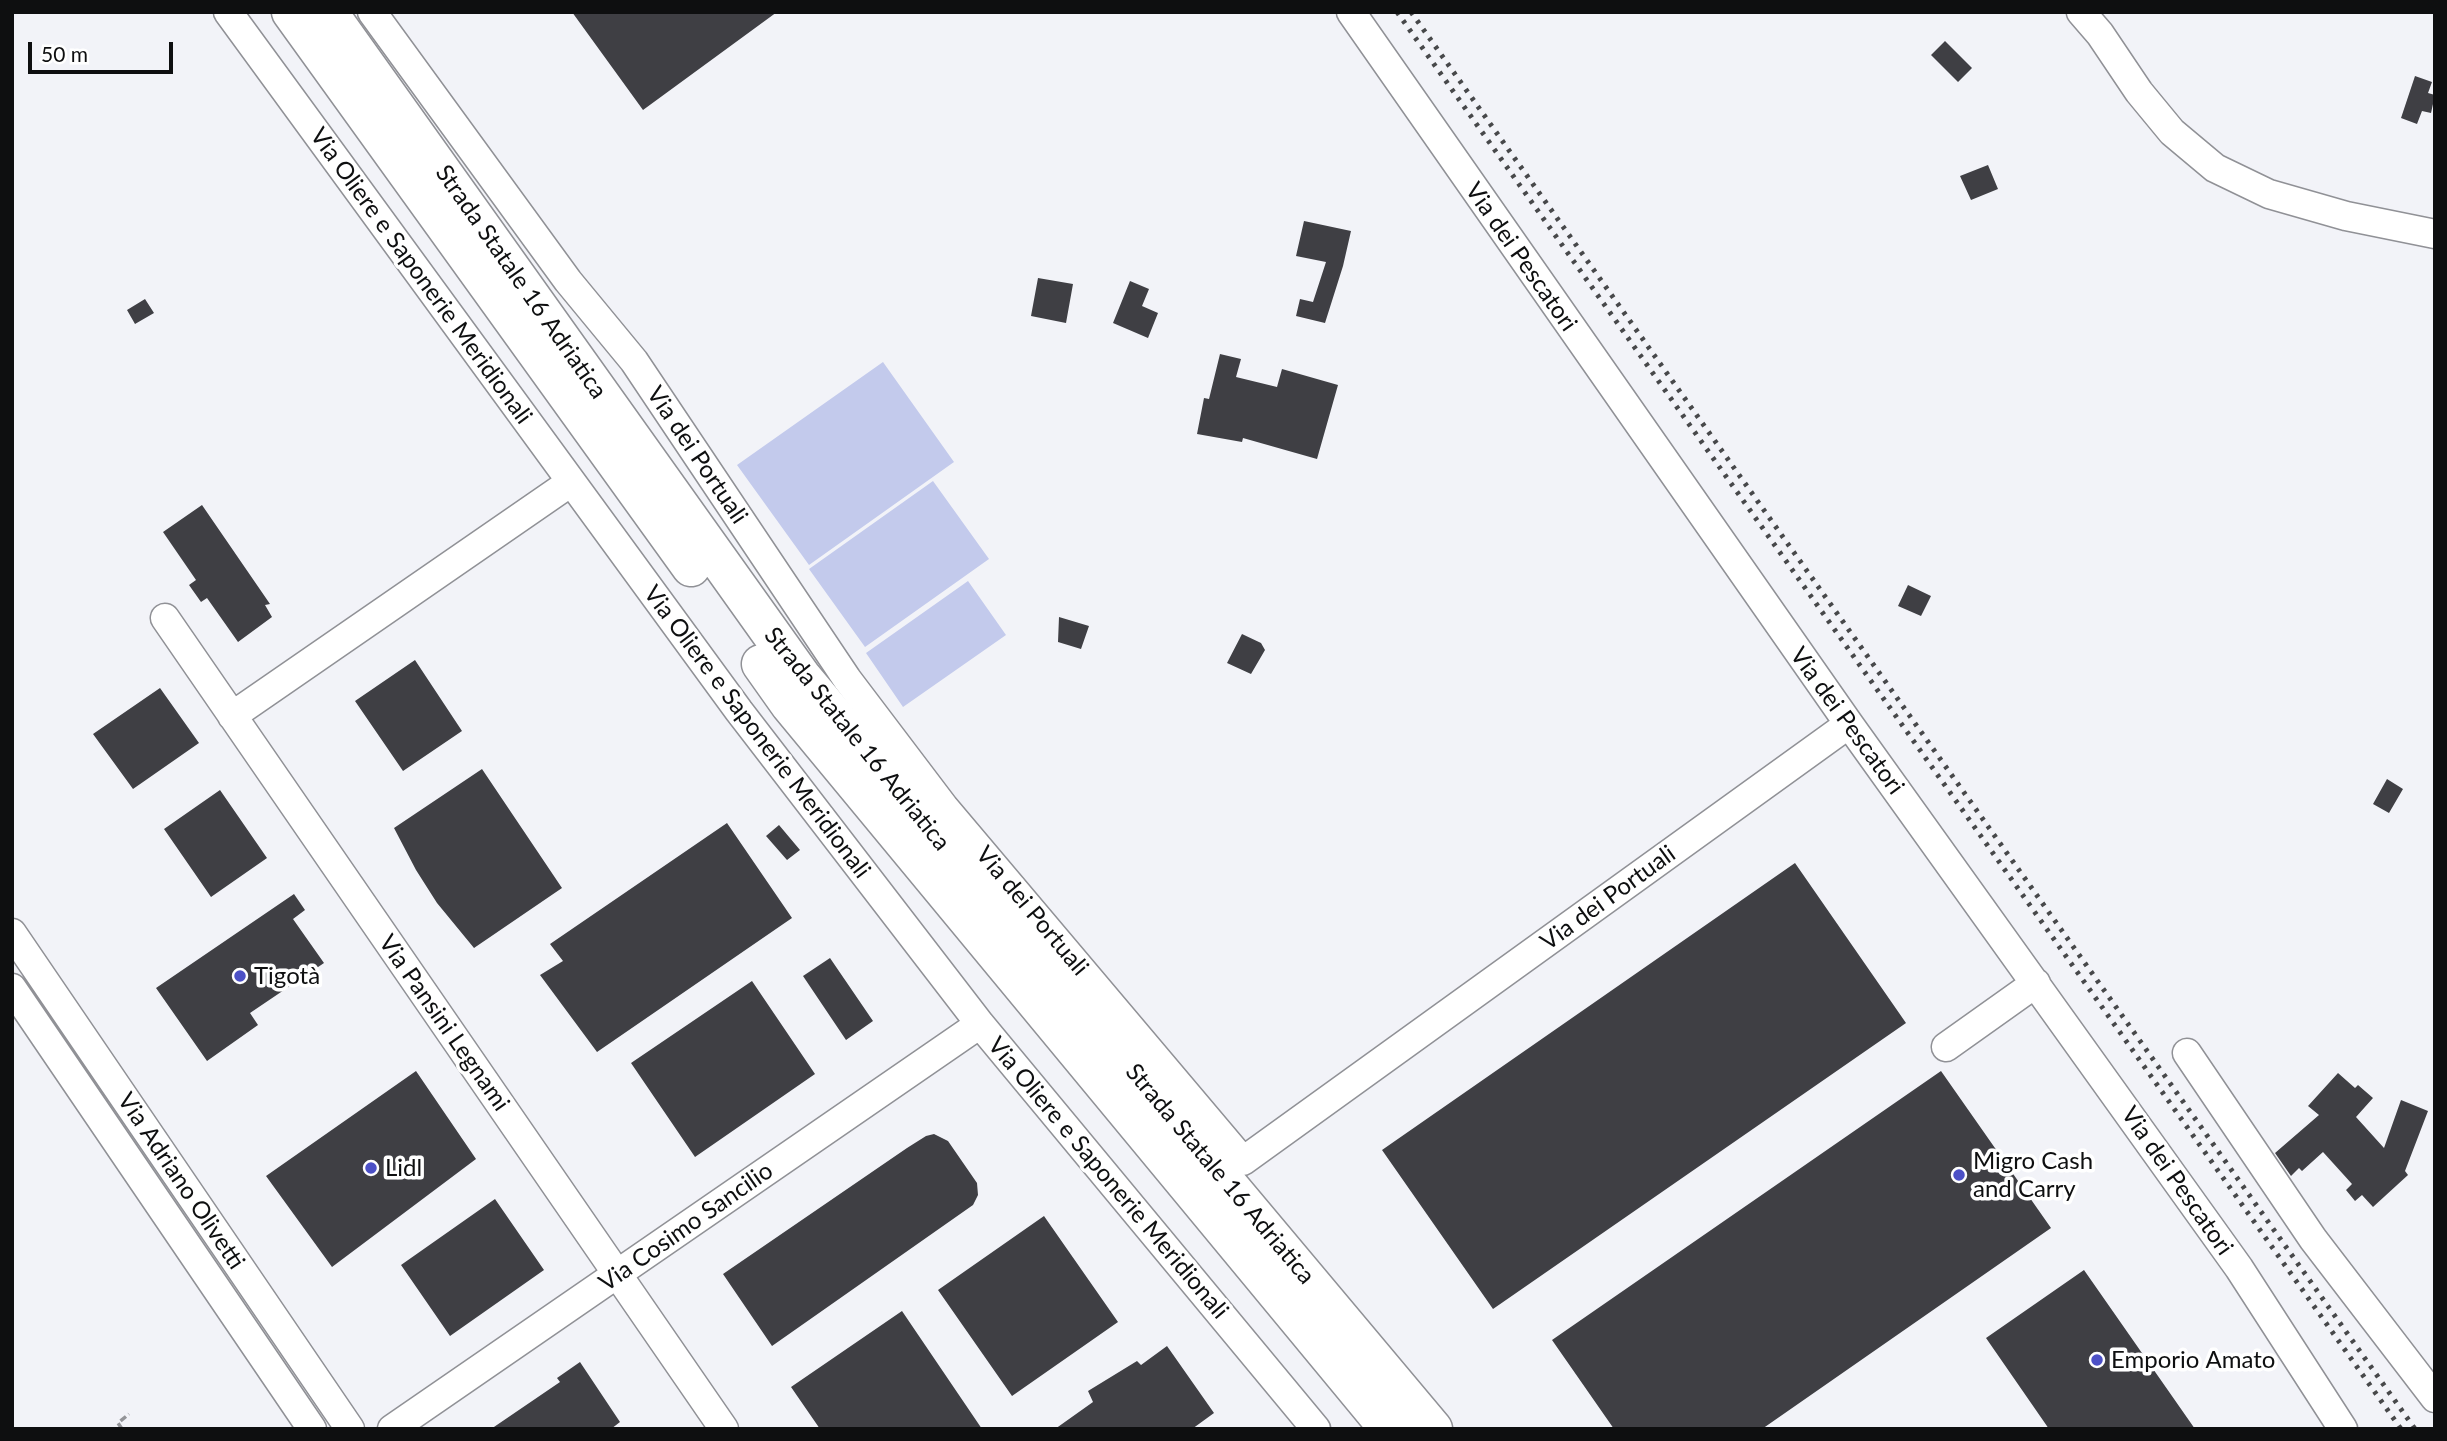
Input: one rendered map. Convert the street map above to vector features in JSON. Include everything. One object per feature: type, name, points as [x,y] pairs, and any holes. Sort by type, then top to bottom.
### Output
[{"type":"highway","name":"Strada Statale 16 Adriatica","points":[[291,12],[790,705],[1389,1429]]},
{"type":"highway","name":"Strada Statale 16 Adriatica","points":[[328,12],[802,677],[1433,1429]]},
{"type":"street","name":"Via Oliere e Saponerie Meridionali","points":[[228,12],[739,711],[980,1024],[1316,1429]]},
{"type":"street","name":"Via dei Portuali","points":[[372,12],[568,281],[634,361],[847,679],[927,785],[1243,1161],[1849,724]]},
{"type":"street","name":"Via dei Pescatori","points":[[1351,12],[1849,724],[2239,1268],[2343,1429]]},
{"type":"street","points":[[2081,12],[2100,34],[2139,92],[2172,132],[2215,168],[2269,194],[2346,216],[2435,234]]},
{"type":"street","points":[[232,716],[571,482]]},
{"type":"street","name":"Via Pansini Legnami","points":[[165,618],[724,1429]]},
{"type":"street","name":"Via Adriano Olivetti","points":[[12,933],[350,1429]]},
{"type":"street","points":[[1946,1047],[2036,983]]},
{"type":"street","name":"Via Adriano Olivetti","points":[[12,988],[312,1429]]},
{"type":"street","name":"Via Cosimo Sancilio","points":[[392,1429],[980,1024]]},
{"type":"street","points":[[2188,1053],[2313,1239],[2435,1398]]},
{"type":"street","points":[[2314,1383],[2357,1419],[2364,1429]]},
{"type":"path","points":[[122,1429],[118,1423],[129,1414]]},
{"type":"shaded area","points":[[883,362],[954,462],[809,565],[737,465]]},
{"type":"shaded area","points":[[933,481],[989,559],[865,647],[809,569]]},
{"type":"shaded area","points":[[968,581],[1006,635],[903,707],[866,653]]},
{"type":"building","points":[[572,12],[777,12],[643,110]]},
{"type":"building","points":[[1945,41],[1972,68],[1958,82],[1931,55]]},
{"type":"building","points":[[2415,76],[2432,82],[2428,93],[2435,95],[2431,113],[2422,111],[2417,124],[2401,118]]},
{"type":"building","points":[[1988,165],[1998,189],[1971,200],[1960,176]]},
{"type":"building","points":[[1304,221],[1351,231],[1325,323],[1296,316],[1300,299],[1313,302],[1326,262],[1296,256]]},
{"type":"building","points":[[1038,278],[1073,284],[1066,323],[1031,316]]},
{"type":"building","points":[[1130,281],[1149,289],[1142,306],[1158,313],[1148,338],[1113,323]]},
{"type":"building","points":[[145,299],[154,313],[135,324],[127,310]]},
{"type":"building","points":[[1220,354],[1241,359],[1236,377],[1277,387],[1282,369],[1338,385],[1317,459],[1243,438],[1242,442],[1197,434],[1204,398],[1209,399]]},
{"type":"building","points":[[202,505],[270,604],[265,605],[272,617],[238,642],[207,598],[201,602],[189,585],[196,580],[163,532]]},
{"type":"building","points":[[1908,585],[1931,596],[1921,616],[1898,606]]},
{"type":"building","points":[[1059,617],[1089,626],[1081,649],[1058,642]]},
{"type":"building","points":[[1242,634],[1261,643],[1265,650],[1251,674],[1227,663]]},
{"type":"building","points":[[415,660],[462,731],[403,771],[355,701]]},
{"type":"building","points":[[160,688],[199,743],[133,789],[93,734]]},
{"type":"building","points":[[482,769],[562,888],[474,948],[437,903],[394,828]]},
{"type":"building","points":[[2387,779],[2403,789],[2389,813],[2373,804]]},
{"type":"building","points":[[220,790],[267,858],[211,897],[164,829]]},
{"type":"building","points":[[727,823],[792,918],[597,1052],[540,975],[563,961],[550,944]]},
{"type":"building","points":[[779,825],[800,850],[787,860],[766,836]]},
{"type":"building","points":[[1795,863],[1906,1023],[1493,1309],[1382,1150]]},
{"type":"building","name":"Tigotà","points":[[294,894],[305,910],[293,919],[324,963],[250,1013],[258,1025],[207,1061],[156,988]]},
{"type":"building","points":[[830,958],[873,1021],[846,1040],[803,976]]},
{"type":"building","points":[[752,981],[815,1074],[695,1157],[631,1063]]},
{"type":"building","name":"Lidl","points":[[416,1071],[476,1159],[332,1267],[266,1176]]},
{"type":"building","points":[[1941,1071],[2051,1228],[1762,1429],[1614,1429],[1552,1340]]},
{"type":"building","points":[[2338,1073],[2355,1088],[2358,1085],[2373,1098],[2356,1117],[2384,1148],[2401,1100],[2428,1111],[2405,1171],[2408,1175],[2373,1207],[2362,1195],[2355,1201],[2346,1190],[2352,1184],[2323,1152],[2302,1171],[2299,1168],[2291,1176],[2275,1153],[2319,1115],[2308,1106]]},
{"type":"building","points":[[934,1134],[948,1141],[977,1183],[978,1195],[973,1205],[772,1346],[723,1274],[907,1148]]},
{"type":"building","points":[[495,1199],[544,1270],[450,1336],[401,1265]]},
{"type":"building","points":[[1044,1216],[1118,1322],[1012,1396],[938,1290]]},
{"type":"building","points":[[2084,1270],[2195,1429],[2049,1429],[1986,1338]]},
{"type":"building","points":[[902,1311],[982,1429],[820,1429],[791,1387]]},
{"type":"building","points":[[1167,1346],[1214,1413],[1192,1429],[1055,1429],[1093,1402],[1088,1391],[1137,1361],[1141,1365]]},
{"type":"building","points":[[580,1362],[620,1422],[611,1429],[491,1429],[560,1382],[557,1378]]},
{"type":"railway","points":[[1397,12],[2401,1429]]},
{"type":"railway","points":[[1411,12],[2415,1429]]},
{"type":"place","name":"Tigotà","points":[[240,976]]},
{"type":"place","name":"Lidl","points":[[371,1168]]},
{"type":"place","name":"Migro Cash and Carry","points":[[1959,1175]]},
{"type":"place","name":"Emporio Amato","points":[[2097,1360]]}]
